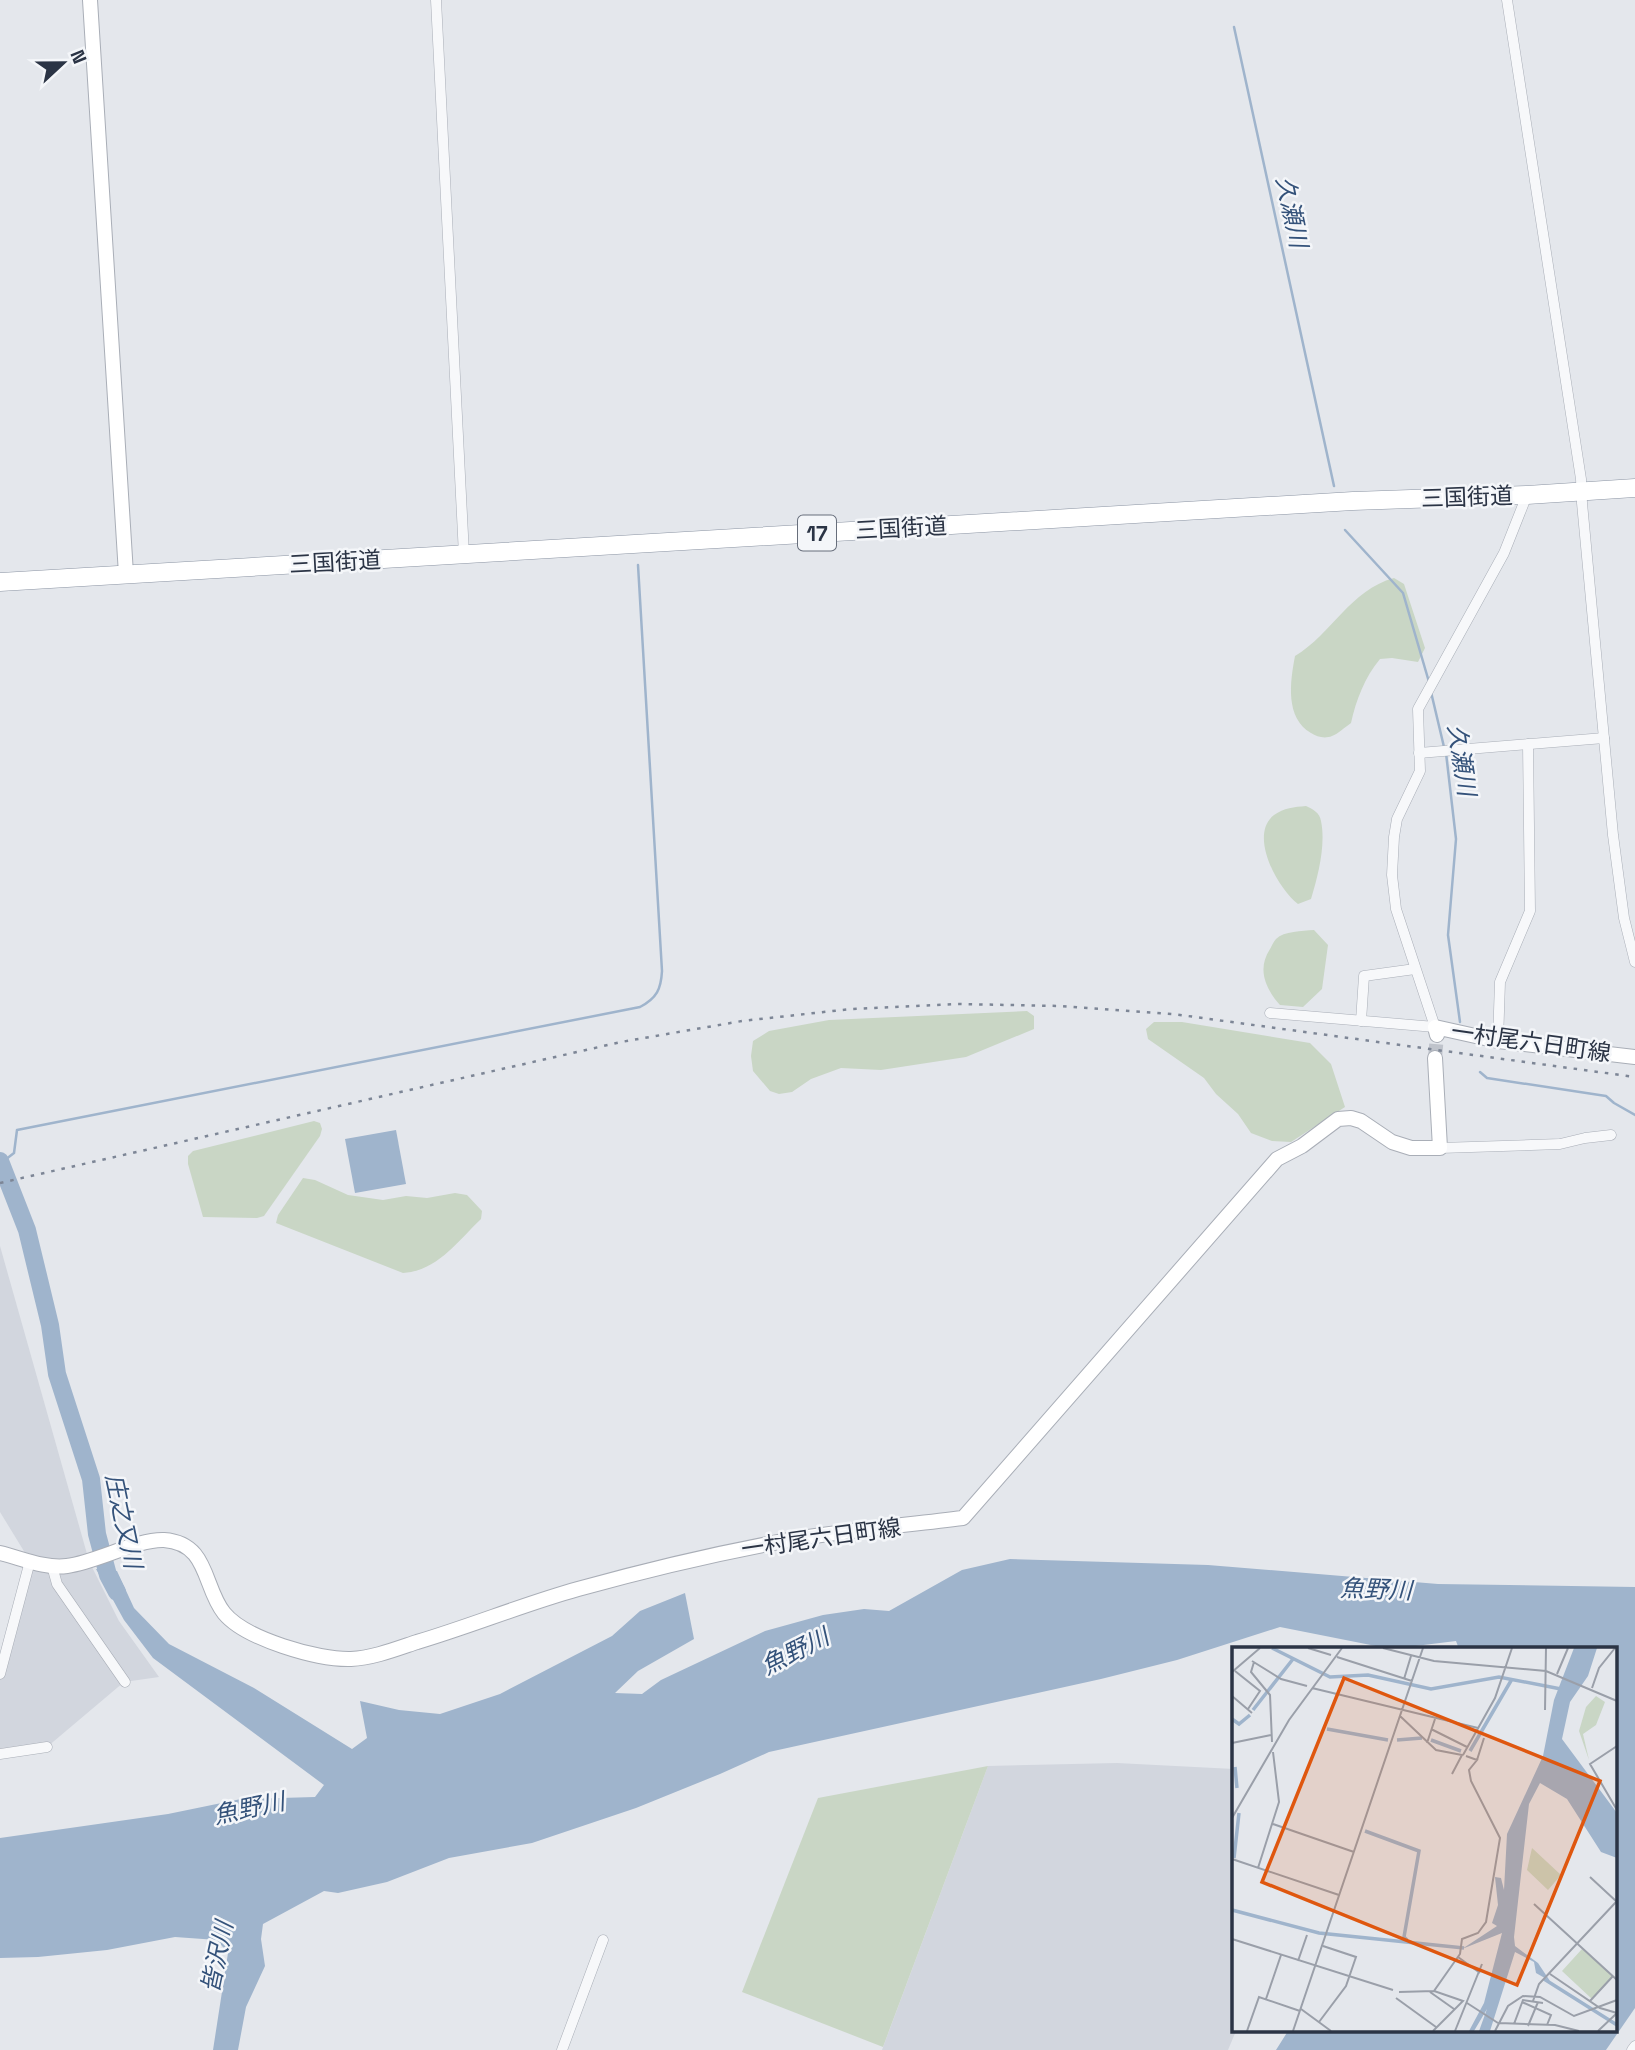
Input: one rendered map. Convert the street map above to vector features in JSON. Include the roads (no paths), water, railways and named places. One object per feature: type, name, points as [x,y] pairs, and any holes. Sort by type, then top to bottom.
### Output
[{"type":"highway","name":"三国街道","points":[[0,582],[1353,501],[1635,488]]},
{"type":"main road","points":[[90,0],[126,574]]},
{"type":"main road","name":"一村尾六日町線","points":[[1436,1031],[1635,1057]]},
{"type":"main road","name":"一村尾六日町線","points":[[0,1553],[52,1566],[89,1561],[164,1540],[183,1545],[198,1556],[222,1611],[247,1633],[323,1656],[350,1659],[379,1654],[465,1628],[575,1590],[723,1552],[797,1539],[963,1518],[1278,1159],[1303,1146],[1338,1119],[1351,1118],[1361,1121],[1392,1142],[1411,1147],[1440,1149],[1436,1058]]},
{"type":"street","points":[[436,0],[464,555]]},
{"type":"street","points":[[1507,0],[1582,491],[1613,835],[1624,918],[1635,962]]},
{"type":"street","points":[[1270,1013],[1436,1031],[1396,909],[1392,875],[1397,819],[1420,771],[1418,709],[1504,553],[1527,495]]},
{"type":"street","points":[[1419,753],[1604,738]]},
{"type":"street","points":[[1498,1041],[1500,982],[1530,911],[1528,744]]},
{"type":"street","points":[[1362,1021],[1364,976],[1415,969]]},
{"type":"street","points":[[1440,1149],[1560,1144],[1611,1135]]},
{"type":"street","points":[[0,1674],[30,1561]]},
{"type":"street","points":[[52,1566],[57,1584],[124,1682]]},
{"type":"street","points":[[0,1754],[47,1747]]},
{"type":"street","points":[[562,2050],[603,1940]]},
{"type":"water","points":[[396,1130],[406,1184],[355,1193],[345,1139]]},
{"type":"water","name":"魚野川","points":[[1010,1559],[1208,1565],[1438,1584],[1635,1587],[1635,2008],[1606,2050],[1276,2050],[1287,2032],[1618,2032],[1618,1647],[1458,1647],[1456,1641],[1381,1647],[1280,1627],[1177,1660],[1101,1679],[769,1752],[636,1808],[532,1843],[449,1858],[387,1882],[338,1893],[324,1891],[263,1924],[261,1939],[265,1966],[246,2007],[238,2050],[213,2050],[228,1953],[217,1940],[175,1937],[107,1950],[0,1958],[0,1838],[168,1814],[241,1799],[315,1797],[324,1785],[153,1658],[124,1620],[96,1569],[117,1571],[134,1608],[169,1644],[254,1688],[352,1749],[367,1738],[360,1701],[399,1710],[440,1714],[500,1694],[612,1636],[640,1611],[685,1593],[694,1639],[638,1671],[615,1693],[642,1694],[661,1680],[765,1631],[823,1615],[864,1609],[889,1611],[962,1570]]},
{"type":"waterway","name":"久瀬川","points":[[1234,27],[1334,486]]},
{"type":"waterway","name":"久瀬川","points":[[1345,530],[1403,593],[1429,682]]},
{"type":"waterway","points":[[1,1163],[14,1153],[17,1130],[640,1007],[650,1000],[659,988],[662,971],[638,565]]},
{"type":"waterway","name":"久瀬川","points":[[1431,692],[1444,747]]},
{"type":"waterway","name":"久瀬川","points":[[1446,753],[1456,839],[1448,935],[1460,1022]]},
{"type":"waterway","name":"久瀬川","points":[[1480,1072],[1487,1078],[1606,1096],[1635,1115]]},
{"type":"waterway","name":"庄之又川","points":[[0,1161],[27,1230],[50,1325],[57,1374],[91,1479],[97,1534],[108,1575],[117,1592]]},
{"type":"tunnel","points":[[1435,1058],[1437,1035]]},
{"type":"railway","points":[[0,1183],[621,1042],[742,1021],[851,1009],[958,1004],[1060,1006],[1173,1014],[1635,1077]]},
{"type":"water label","name":"皆沢川","points":[[217,1957]]}]
